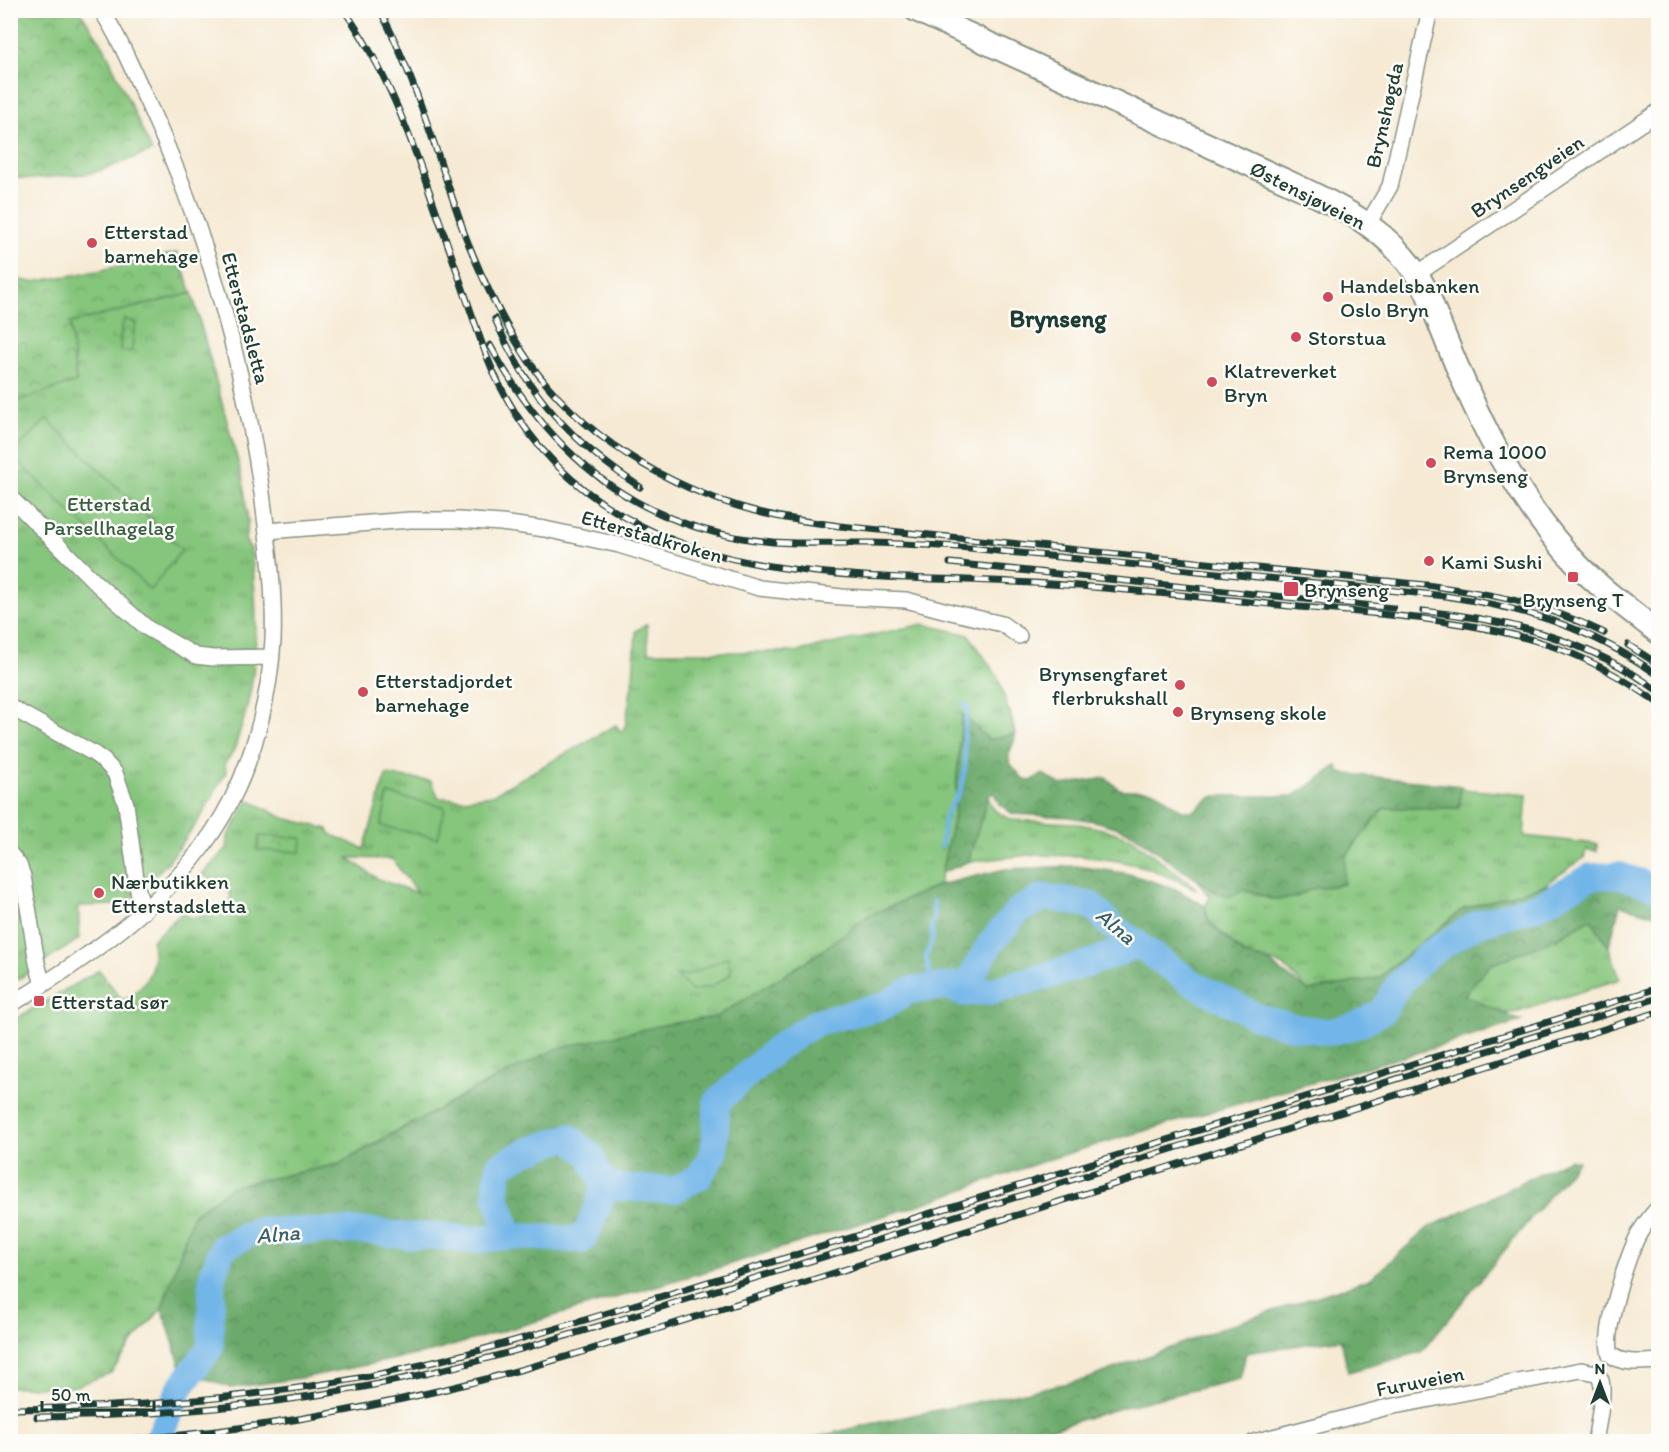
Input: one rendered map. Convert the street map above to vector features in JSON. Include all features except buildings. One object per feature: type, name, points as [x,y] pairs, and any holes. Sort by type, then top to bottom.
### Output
[{"type":"main road","name":"Østensjøveien","points":[[916,10],[1288,182],[1338,206],[1368,224],[1398,250],[1417,274],[1486,429],[1505,467],[1539,520],[1587,574],[1620,603],[1659,632]]},
{"type":"street","name":"Etterstadsletta","points":[[10,1005],[109,940],[143,912],[192,860],[210,835],[232,799],[260,721],[266,695],[273,639],[267,531],[247,404],[233,339],[196,220],[163,135],[121,47],[100,10]]},
{"type":"street","name":"Brynshøgda","points":[[1368,224],[1390,186],[1430,10]]},
{"type":"street","name":"Brynsengveien","points":[[1417,274],[1659,112]]},
{"type":"street","points":[[10,497],[97,584],[147,628],[196,656],[271,657]]},
{"type":"street","name":"Etterstadkroken","points":[[267,531],[410,520],[459,520],[537,528],[619,545],[759,588],[842,597],[906,600],[1002,624],[1019,636]]},
{"type":"street","points":[[10,706],[93,753],[115,773],[126,804],[137,886],[143,912]]},
{"type":"street","points":[[10,854],[19,865],[23,876],[37,963],[43,985]]},
{"type":"street","points":[[1659,1208],[1638,1236],[1624,1270],[1615,1304],[1608,1350],[1612,1356],[1626,1361],[1659,1361]]},
{"type":"street","name":"Furuveien","points":[[1254,1442],[1384,1408],[1581,1370],[1596,1373],[1602,1384],[1595,1442]]},
{"type":"green space","points":[[10,11],[80,11],[104,47],[152,151],[94,173],[31,179],[11,177]]},
{"type":"green space","points":[[177,253],[192,293],[70,323],[76,382],[11,403],[11,278],[32,282],[97,271]]},
{"type":"green space","points":[[192,293],[243,480],[248,522],[245,540],[251,549],[256,618],[254,664],[247,709],[231,756],[225,763],[226,772],[200,818],[169,861],[126,903],[79,906],[79,939],[11,984],[10,403],[76,382],[70,323]]},
{"type":"green space","points":[[124,319],[136,323],[132,351],[120,351]]},
{"type":"green space","name":"Etterstad Parsellhagelag","points":[[47,419],[182,550],[150,590],[11,454]]},
{"type":"green space","points":[[647,624],[648,652],[795,652],[923,624],[969,635],[999,679],[1015,734],[989,740],[962,715],[954,816],[939,885],[868,916],[815,956],[716,1017],[668,1024],[407,1125],[339,1164],[233,1186],[193,1215],[162,1308],[133,1342],[111,1373],[73,1387],[11,1387],[10,1022],[99,970],[123,1001],[139,989],[150,973],[153,957],[152,940],[183,912],[191,918],[230,910],[230,892],[202,874],[228,847],[228,836],[249,800],[284,818],[328,829],[330,834],[364,849],[386,775],[431,781],[439,798],[464,799],[492,795],[616,725],[621,732],[625,727],[633,678],[636,631]],"holes":[[[348,858],[392,859],[417,893],[378,879]]]},
{"type":"green space","points":[[962,714],[989,740],[1015,734],[1009,759],[1024,780],[1031,781],[1043,774],[1061,785],[1105,778],[1120,789],[1154,791],[1178,808],[1187,811],[1195,810],[1208,799],[1216,796],[1294,796],[1337,766],[1340,773],[1461,786],[1459,808],[1384,808],[1345,857],[1344,884],[1311,889],[1294,898],[1270,899],[1243,890],[1229,897],[1182,870],[1133,834],[1094,821],[1013,814],[999,804],[994,793],[988,796],[968,862],[941,873],[954,816]]},
{"type":"green space","points":[[1461,789],[1527,795],[1524,836],[1597,844],[1597,851],[1586,850],[1584,858],[1544,885],[1463,909],[1378,978],[1308,991],[1283,965],[1245,955],[1209,921],[1205,906],[1210,898],[1198,880],[1217,892],[1243,890],[1270,899],[1294,898],[1311,889],[1344,884],[1345,857],[1383,808],[1459,808]]},
{"type":"green space","points":[[388,794],[445,807],[438,838],[381,826]]},
{"type":"green space","points":[[988,795],[992,807],[1012,820],[1074,823],[1131,838],[1197,889],[1148,868],[1081,856],[1029,855],[968,862]]},
{"type":"green space","points":[[259,836],[302,838],[301,852],[258,850]]},
{"type":"green space","points":[[1076,866],[1125,873],[1174,888],[1205,906],[1209,922],[1245,955],[1266,960],[1308,991],[1378,978],[1463,909],[1544,885],[1609,882],[1643,895],[1658,898],[1658,916],[1620,905],[1609,947],[1591,919],[1554,940],[1490,965],[1464,995],[1521,1021],[1434,1048],[1050,1159],[922,1204],[721,1267],[435,1351],[307,1377],[231,1388],[182,1370],[162,1308],[193,1215],[233,1186],[339,1164],[477,1088],[558,1048],[668,1024],[716,1017],[815,956],[868,916],[939,885],[1005,869]]},
{"type":"green space","points":[[1591,919],[1609,947],[1620,979],[1518,1012],[1503,1014],[1463,995],[1490,965],[1554,940]]},
{"type":"green space","points":[[728,957],[731,974],[711,987],[692,991],[676,975],[686,976]]},
{"type":"green space","points":[[1569,1159],[1578,1161],[1421,1352],[1348,1372],[1341,1339],[1246,1353],[1240,1379],[1127,1406],[1010,1441],[799,1441],[1087,1379],[1236,1323],[1370,1279],[1428,1228]]},
{"type":"waterway","points":[[941,846],[945,816],[961,789],[965,768],[964,729],[968,707],[963,704]]},
{"type":"waterway","name":"Alna","points":[[157,1442],[180,1388],[210,1348],[212,1276],[223,1247],[256,1231],[371,1231],[407,1236],[474,1240],[510,1236],[496,1195],[499,1166],[528,1151],[569,1137],[590,1155],[605,1187],[674,1190],[699,1177],[714,1152],[717,1102],[777,1048],[817,1022],[884,1006],[910,990],[967,984],[990,944],[1018,911],[1044,897],[1091,905],[1112,926],[1192,983],[1258,1017],[1294,1027],[1330,1032],[1355,1026],[1382,1012],[1398,985],[1427,955],[1477,924],[1540,905],[1590,877],[1618,875],[1658,888]]},
{"type":"waterway","points":[[932,988],[926,956],[933,937],[931,926],[934,919],[933,901]]},
{"type":"waterway","points":[[950,988],[963,993],[991,991],[1081,966],[1139,945]]},
{"type":"waterway","name":"Alna","points":[[510,1236],[582,1240],[605,1187]]},
{"type":"railway","points":[[344,10],[385,79],[406,127],[483,345],[502,390],[530,434],[557,466],[589,493],[624,516],[661,535],[700,550],[742,561],[812,572],[1112,589],[1416,618],[1484,628],[1549,645],[1578,656],[1633,686],[1658,703]]},
{"type":"railway","points":[[380,10],[415,90],[463,229]]},
{"type":"railway","points":[[460,222],[498,310],[517,344],[549,387],[599,435],[628,455],[658,473],[722,501],[776,516],[840,526],[1450,588],[1539,607],[1604,633]]},
{"type":"railway","points":[[495,319],[522,371],[554,415],[593,452],[640,487]]},
{"type":"railway","points":[[490,345],[514,385],[542,422],[572,454],[605,482],[642,505],[682,522],[726,535],[773,542],[957,547],[1446,596],[1504,607],[1557,622],[1607,644],[1658,675]]},
{"type":"railway","points":[[950,563],[1393,608]]},
{"type":"railway","points":[[1423,611],[1516,626],[1576,645],[1632,673],[1658,691]]},
{"type":"railway","points":[[1628,645],[1658,664]]},
{"type":"railway","points":[[10,1409],[133,1405],[256,1394],[370,1376],[469,1353],[598,1316],[1658,988]]},
{"type":"railway","points":[[37,1417],[131,1414],[270,1402],[407,1378],[472,1362],[665,1306],[1658,998]]},
{"type":"railway","points":[[104,1442],[233,1429],[319,1416],[404,1399],[531,1367],[1658,1012]]},
{"type":"place","name":"Etterstad barnehage","points":[[92,243]]},
{"type":"place","name":"Handelsbanken Oslo Bryn","points":[[1328,297]]},
{"type":"place","name":"Storstua","points":[[1296,337]]},
{"type":"place","name":"Klatreverket Bryn","points":[[1212,382]]},
{"type":"place","name":"Rema 1000 Brynseng","points":[[1431,463]]},
{"type":"place","name":"Kami Sushi","points":[[1429,561]]},
{"type":"place","name":"Brynseng T","points":[[1573,577]]},
{"type":"place","name":"Brynseng","points":[[1291,589]]},
{"type":"place","name":"Brynsengfaret flerbrukshall","points":[[1180,685]]},
{"type":"place","name":"Etterstadjordet barnehage","points":[[363,692]]},
{"type":"place","name":"Brynseng skole","points":[[1178,712]]},
{"type":"place","name":"Nærbutikken Etterstadsletta","points":[[99,893]]},
{"type":"place","name":"Etterstad sør","points":[[39,1001]]},
{"type":"district","name":"Brynseng","points":[[1058,318]]}]
